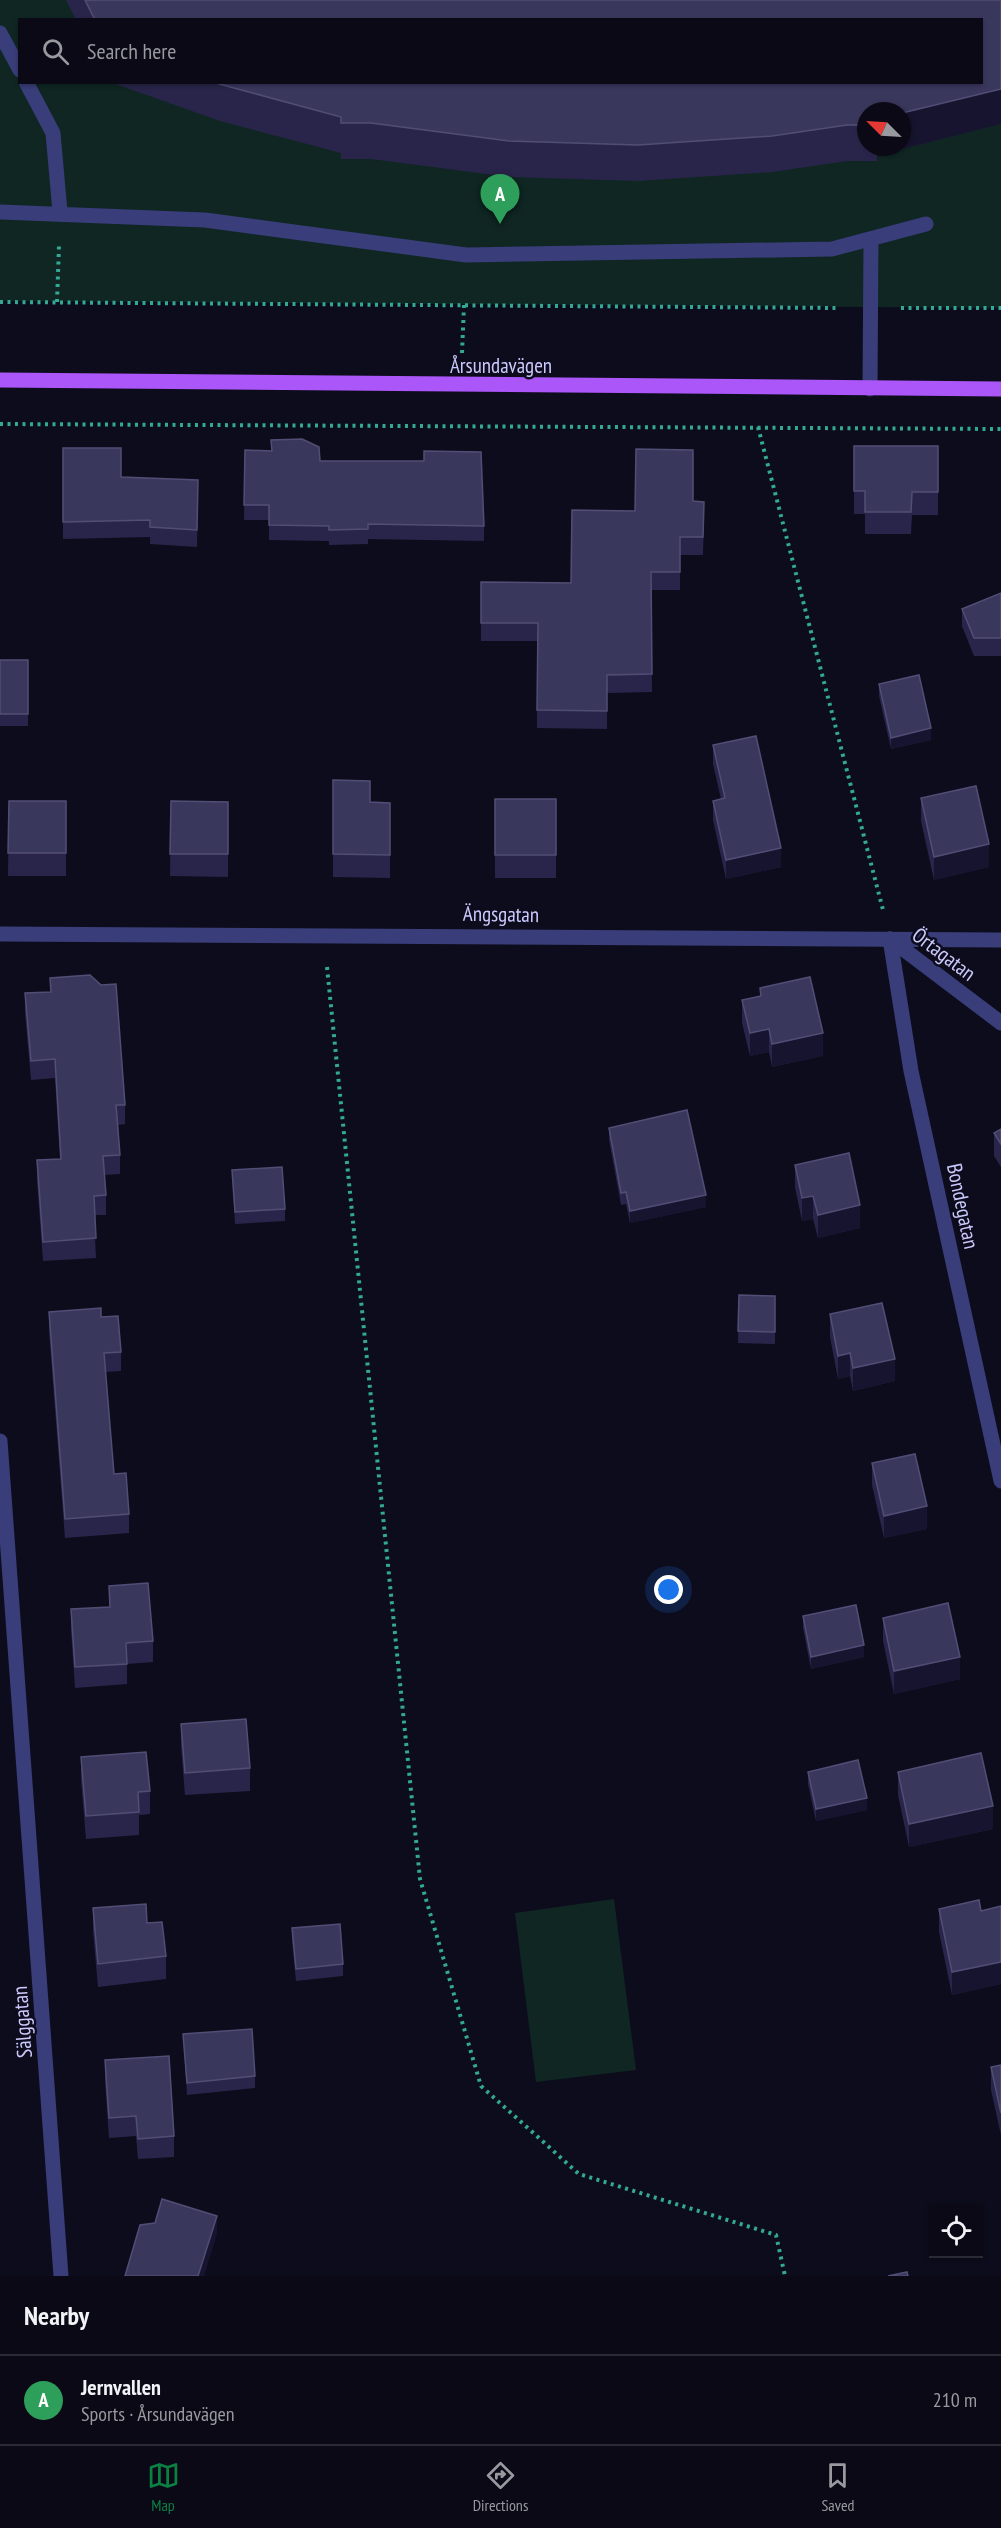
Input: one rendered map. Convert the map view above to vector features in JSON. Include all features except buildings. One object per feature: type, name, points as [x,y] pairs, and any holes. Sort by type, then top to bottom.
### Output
[{"type":"main road","name":"Årsundavägen","points":[[0,380],[1001,389]]},
{"type":"street","points":[[0,33],[18,66]]},
{"type":"street","points":[[27,84],[53,133],[60,212]]},
{"type":"street","points":[[0,212],[60,212],[205,220],[466,255],[832,249],[926,224]]},
{"type":"street","points":[[870,389],[871,239]]},
{"type":"street","name":"Ängsgatan","points":[[0,934],[324,934],[1001,940]]},
{"type":"street","name":"Örtagatan","points":[[890,939],[1001,1023]]},
{"type":"street","name":"Bondegatan","points":[[890,939],[912,1071],[1001,1481]]},
{"type":"street","name":"Sälggatan","points":[[0,1441],[61,2276]]},
{"type":"path","points":[[57,302],[60,212]]},
{"type":"path","points":[[0,302],[1001,308]]},
{"type":"path","points":[[0,423],[1001,429]]},
{"type":"path","points":[[758,427],[890,939]]},
{"type":"path","points":[[324,934],[420,1879],[481,2085],[579,2174],[776,2235],[785,2276]]},
{"type":"green space","points":[[0,0],[1001,0],[1001,308],[0,301]]},
{"type":"green space","points":[[614,1899],[636,2070],[536,2082],[515,1913]]},
{"type":"place","name":"Jernvallen","points":[[500,224]]}]
